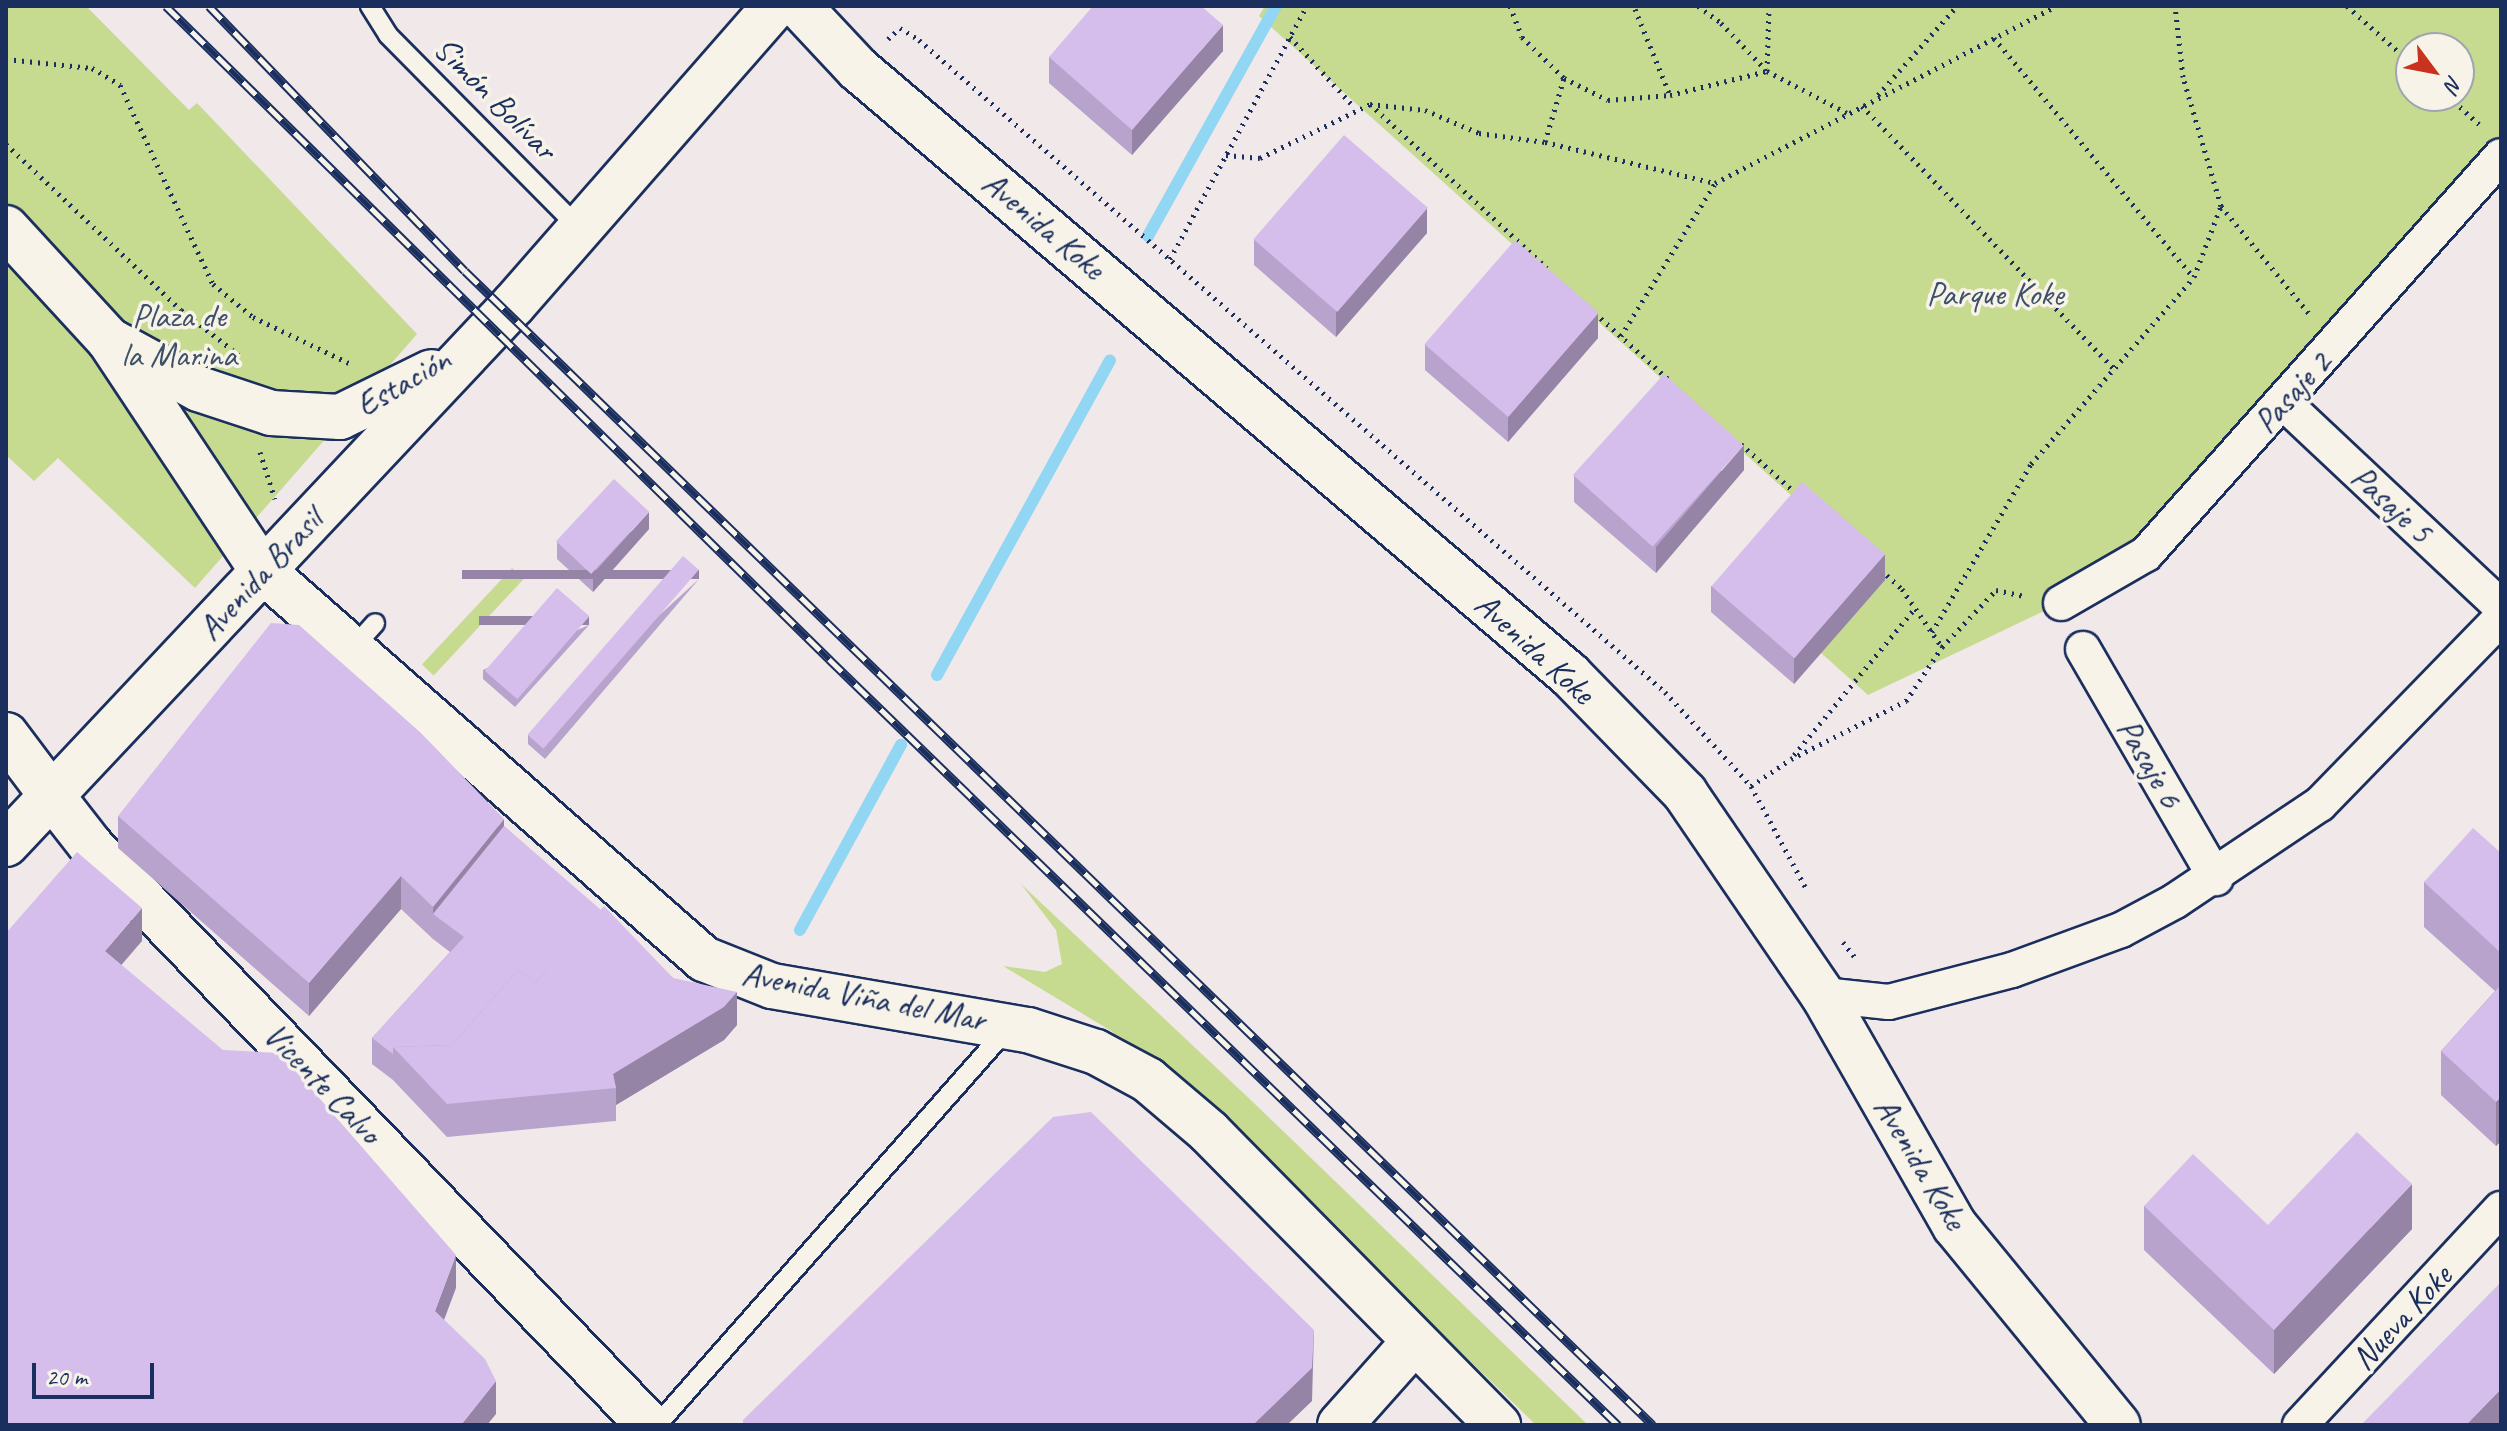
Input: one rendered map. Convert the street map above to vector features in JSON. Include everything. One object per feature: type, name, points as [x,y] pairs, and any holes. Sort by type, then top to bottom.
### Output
[{"type":"street","points":[[514,304],[775,6]]},
{"type":"street","name":"Avenida Koke","points":[[799,6],[858,69],[1570,675],[1685,793],[1823,995],[1955,1226],[2118,1425]]},
{"type":"street","name":"Pasaje 2","points":[[2061,603],[2146,554],[2334,345],[2496,145]]},
{"type":"street","name":"Estación","points":[[6,228],[109,340],[199,389],[271,413],[340,417],[400,391],[514,304]]},
{"type":"street","name":"Avenida Brasil","points":[[6,844],[514,304]]},
{"type":"street","name":"Avenida Viña del Mar","points":[[109,340],[262,570],[363,637],[704,959],[772,986],[1010,1025],[1096,1052],[1148,1080],[1209,1132],[1498,1425]]},
{"type":"street","name":"Pasaje 5","points":[[2283,402],[2501,607]]},
{"type":"street","points":[[1823,995],[1889,1002],[2012,970],[2121,930],[2216,878],[2320,804],[2501,618]]},
{"type":"street","name":"Pasaje 6","points":[[2083,649],[2216,878]]},
{"type":"street","name":"Vicente Calvo","points":[[6,735],[91,846],[649,1425]]},
{"type":"street","name":"Nueva Koke","points":[[2300,1425],[2501,1209]]},
{"type":"street","points":[[1344,1423],[1414,1342]]},
{"type":"lane","name":"Simón Bolívar","points":[[370,6],[388,35],[581,230]]},
{"type":"lane","points":[[657,1425],[691,1393],[713,1361],[1010,1025]]},
{"type":"path","points":[[1170,259],[1307,6]]},
{"type":"path","points":[[1510,6],[1522,37],[1564,78],[1608,100],[1670,95],[1767,71]]},
{"type":"path","points":[[1698,6],[1721,23],[1767,71],[1847,113]]},
{"type":"path","points":[[1767,71],[1769,6]]},
{"type":"path","points":[[1875,98],[1957,6]]},
{"type":"path","points":[[1621,336],[1715,183],[2056,6]]},
{"type":"path","points":[[2175,6],[2183,77],[2221,206],[2334,345]]},
{"type":"path","points":[[2347,6],[2395,49]]},
{"type":"path","points":[[1635,9],[1670,95]]},
{"type":"path","points":[[1290,37],[1355,108]]},
{"type":"path","points":[[1994,38],[2194,277]]},
{"type":"path","points":[[6,59],[92,68],[120,85],[138,114],[205,272],[224,296],[253,317],[305,339],[400,391]]},
{"type":"path","points":[[1545,142],[1564,78]]},
{"type":"path","points":[[1226,155],[1260,158],[1355,108],[1370,104],[1425,110],[1479,133],[1545,142],[1715,183]]},
{"type":"path","points":[[1370,104],[1552,273]]},
{"type":"path","points":[[1862,106],[2114,369]]},
{"type":"path","points":[[2464,112],[2496,145]]},
{"type":"path","points":[[1932,632],[2031,464],[2194,277],[2221,206]]},
{"type":"path","points":[[1586,304],[1679,389]]},
{"type":"path","points":[[1738,441],[1808,505]]},
{"type":"path","points":[[1879,568],[1915,608],[1942,647]]},
{"type":"path","points":[[1751,786],[1791,759],[1906,701],[1942,647],[1996,590],[2061,603]]},
{"type":"path","points":[[1791,759],[1915,608]]},
{"type":"green space","name":"Plaza de la Marina","points":[[6,6],[86,6],[189,110],[197,103],[417,334],[195,588],[58,458],[34,481],[6,455]]},
{"type":"green space","name":"Parque Koke","points":[[1265,6],[2501,6],[2501,153],[2146,554],[2061,603],[1868,695],[1820,652],[1885,580],[1259,16]]},
{"type":"green space","points":[[512,568],[524,579],[434,675],[422,665]]},
{"type":"green space","points":[[1021,884],[1588,1425],[1536,1425],[1245,1143],[1110,1042],[1113,1032],[1003,966],[1045,972],[1062,964],[1056,930]]},
{"type":"building","points":[[1093,6],[1201,6],[1223,25],[1132,130],[1049,57]]},
{"type":"building","points":[[1344,135],[1428,208],[1337,312],[1253,239]]},
{"type":"building","points":[[1515,240],[1599,313],[1508,417],[1424,344]]},
{"type":"building","points":[[1664,374],[1744,446],[1653,547],[1573,475]]},
{"type":"building","points":[[614,479],[649,512],[591,574],[556,541]]},
{"type":"building","points":[[1802,482],[1885,554],[1794,658],[1711,586]]},
{"type":"building","points":[[683,556],[699,570],[543,749],[528,735]]},
{"type":"building","points":[[557,588],[589,616],[517,699],[485,671]]},
{"type":"building","points":[[271,623],[299,625],[421,733],[504,819],[433,907],[401,876],[309,983],[118,816]]},
{"type":"building","points":[[504,826],[601,910],[535,983],[518,970],[452,1045],[393,1047],[393,1054],[372,1038],[464,937],[433,914]]},
{"type":"building","points":[[2473,828],[2501,853],[2501,953],[2424,882]]},
{"type":"building","points":[[77,852],[142,908],[105,951],[223,1050],[280,1053],[456,1255],[435,1311],[485,1359],[496,1381],[461,1425],[6,1425],[6,933]]},
{"type":"building","points":[[604,906],[673,978],[737,992],[724,1007],[613,1074],[616,1088],[447,1104],[393,1047],[452,1045],[518,970],[535,983]]},
{"type":"building","points":[[2501,985],[2501,1097],[2496,1102],[2441,1051]]},
{"type":"building","points":[[1091,1112],[1314,1330],[1312,1368],[1253,1425],[743,1425],[743,1420],[1053,1117]]},
{"type":"building","points":[[2357,1132],[2412,1184],[2274,1330],[2144,1206],[2193,1154],[2268,1225]]},
{"type":"building","points":[[2501,1282],[2501,1389],[2466,1425],[2361,1425]]},
{"type":"waterway","points":[[1148,236],[1276,6]]},
{"type":"waterway","points":[[937,675],[1110,360]]},
{"type":"waterway","points":[[800,930],[901,745]]},
{"type":"railway","points":[[166,6],[829,659],[1618,1425]]},
{"type":"railway","points":[[209,6],[465,271],[1653,1425]]}]
